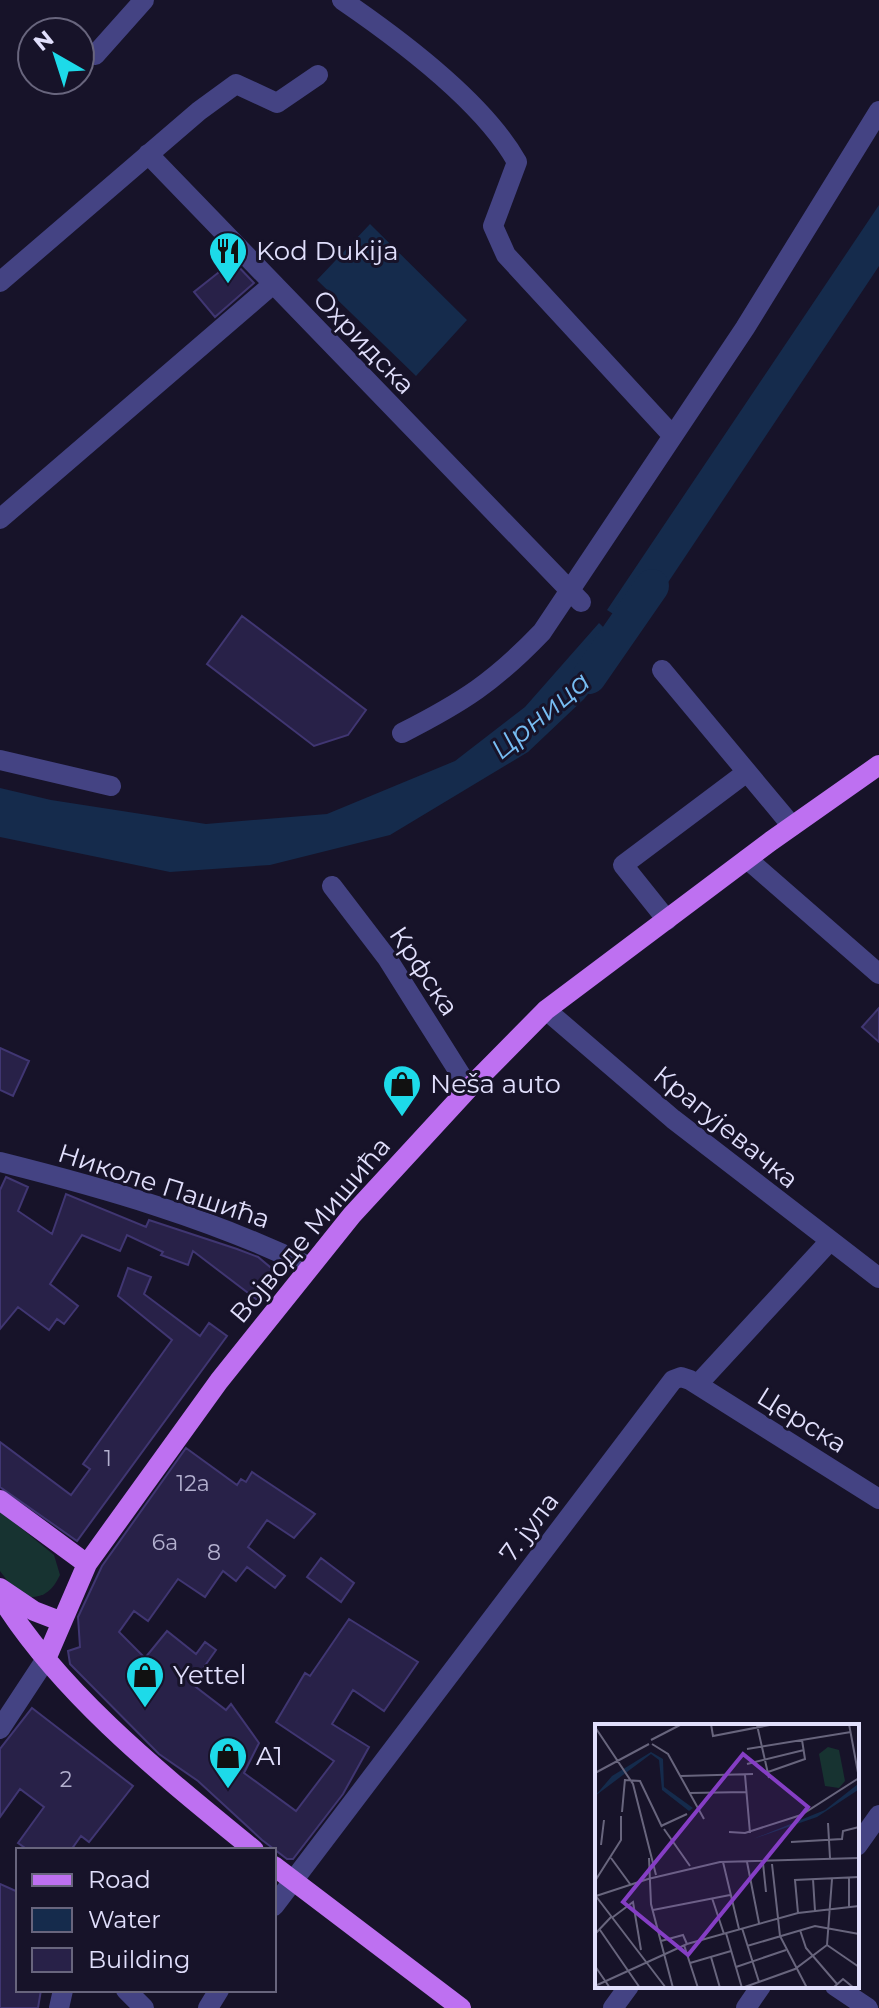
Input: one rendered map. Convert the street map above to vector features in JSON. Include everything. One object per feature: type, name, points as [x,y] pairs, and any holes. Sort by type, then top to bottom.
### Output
[{"type":"main road","name":"Војводе Мишића","points":[[46,1659],[87,1564],[219,1381],[308,1266],[469,1088],[546,1010],[747,859],[879,765]]},
{"type":"main road","points":[[0,1500],[87,1564]]},
{"type":"main road","points":[[0,1588],[34,1611],[60,1621]]},
{"type":"main road","points":[[0,1596],[46,1659],[85,1702],[252,1848]]},
{"type":"main road","points":[[276,1868],[461,2008]]},
{"type":"street","points":[[96,54],[144,0]]},
{"type":"street","points":[[342,0],[430,66],[507,144],[517,162],[493,226],[506,255],[672,435]]},
{"type":"street","points":[[0,282],[148,154],[236,84],[277,103],[318,75]]},
{"type":"street","points":[[402,733],[467,700],[509,666],[575,596],[672,435],[745,328],[879,111]]},
{"type":"street","name":"Охридска","points":[[148,154],[575,596]]},
{"type":"street","points":[[0,519],[272,285]]},
{"type":"street","points":[[662,670],[792,826]]},
{"type":"street","points":[[0,760],[111,786]]},
{"type":"street","points":[[667,920],[623,865],[747,772]]},
{"type":"street","points":[[747,859],[879,974]]},
{"type":"street","name":"Крфска","points":[[332,886],[387,958],[469,1088]]},
{"type":"street","name":"Крагујевачка","points":[[546,1010],[673,1119],[879,1278]]},
{"type":"street","name":"Николе Пашића","points":[[0,1162],[186,1218],[263,1245],[308,1266]]},
{"type":"street","points":[[698,1384],[829,1242]]},
{"type":"street","name":"7. јула","points":[[291,1880],[673,1380],[681,1377],[698,1384]]},
{"type":"street","name":"Церска","points":[[698,1384],[879,1499]]},
{"type":"street","points":[[0,1729],[46,1659]]},
{"type":"street","points":[[859,1843],[879,1815]]},
{"type":"street","points":[[276,1903],[291,1880]]},
{"type":"street","points":[[613,2008],[628,1988]]},
{"type":"street","points":[[746,2008],[760,1988]]},
{"type":"street","points":[[838,1988],[868,2008]]},
{"type":"street","points":[[128,1992],[144,2008]]},
{"type":"green space","points":[[0,1511],[54,1555],[60,1575],[44,1594],[19,1596],[0,1571]]},
{"type":"water","points":[[879,205],[879,266],[637,629],[607,610]]},
{"type":"water","points":[[370,224],[467,320],[416,376],[317,280]]},
{"type":"water","points":[[599,623],[625,648],[584,699],[528,752],[390,835],[270,865],[170,872],[0,837],[0,788],[51,800],[206,824],[327,814],[455,761],[525,707]]},
{"type":"building","name":"Kod Dukija","points":[[233,261],[254,283],[215,317],[194,292]]},
{"type":"building","points":[[242,616],[366,710],[348,735],[314,746],[207,664]]},
{"type":"building","points":[[879,1008],[879,1042],[862,1027]]},
{"type":"building","points":[[0,1048],[29,1061],[13,1096],[0,1090]]},
{"type":"building","points":[[6,1177],[28,1187],[18,1211],[52,1234],[66,1194],[146,1227],[149,1220],[237,1249],[258,1257],[276,1272],[256,1299],[193,1251],[188,1265],[161,1255],[163,1252],[127,1235],[120,1251],[82,1235],[50,1284],[78,1306],[64,1324],[57,1319],[49,1330],[18,1307],[0,1329],[0,1190]]},
{"type":"building","points":[[128,1268],[151,1277],[144,1294],[200,1336],[209,1323],[227,1336],[77,1541],[0,1487],[0,1442],[71,1495],[90,1469],[83,1464],[172,1340],[118,1296]]},
{"type":"building","points":[[186,1448],[237,1485],[241,1479],[246,1482],[252,1472],[315,1514],[294,1538],[267,1520],[248,1547],[285,1576],[275,1588],[247,1567],[236,1581],[223,1571],[205,1597],[178,1579],[148,1621],[134,1611],[119,1632],[145,1658],[167,1631],[196,1654],[205,1642],[216,1650],[192,1684],[226,1710],[231,1704],[259,1743],[244,1773],[296,1811],[334,1761],[276,1722],[305,1673],[310,1676],[349,1619],[418,1662],[384,1711],[353,1690],[332,1724],[369,1747],[343,1794],[293,1859],[287,1859],[262,1840],[198,1781],[159,1754],[70,1664],[68,1651],[80,1647],[78,1617],[102,1566]]},
{"type":"building","points":[[321,1558],[354,1583],[341,1602],[307,1577]]},
{"type":"building","points":[[32,1708],[133,1786],[89,1842],[81,1836],[72,1848],[25,1848],[18,1843],[44,1807],[20,1789],[0,1817],[0,1749]]},
{"type":"building","points":[[0,1884],[16,1891],[16,1992],[41,1992],[38,2008],[0,2008]]},
{"type":"waterway","name":"Црница","points":[[589,677],[652,586]]},
{"type":"place","name":"Kod Dukija","points":[[228,285]]},
{"type":"place","name":"Neša auto","points":[[402,1118]]},
{"type":"place","name":"Yettel","points":[[145,1709]]},
{"type":"place","name":"A1","points":[[228,1790]]}]
